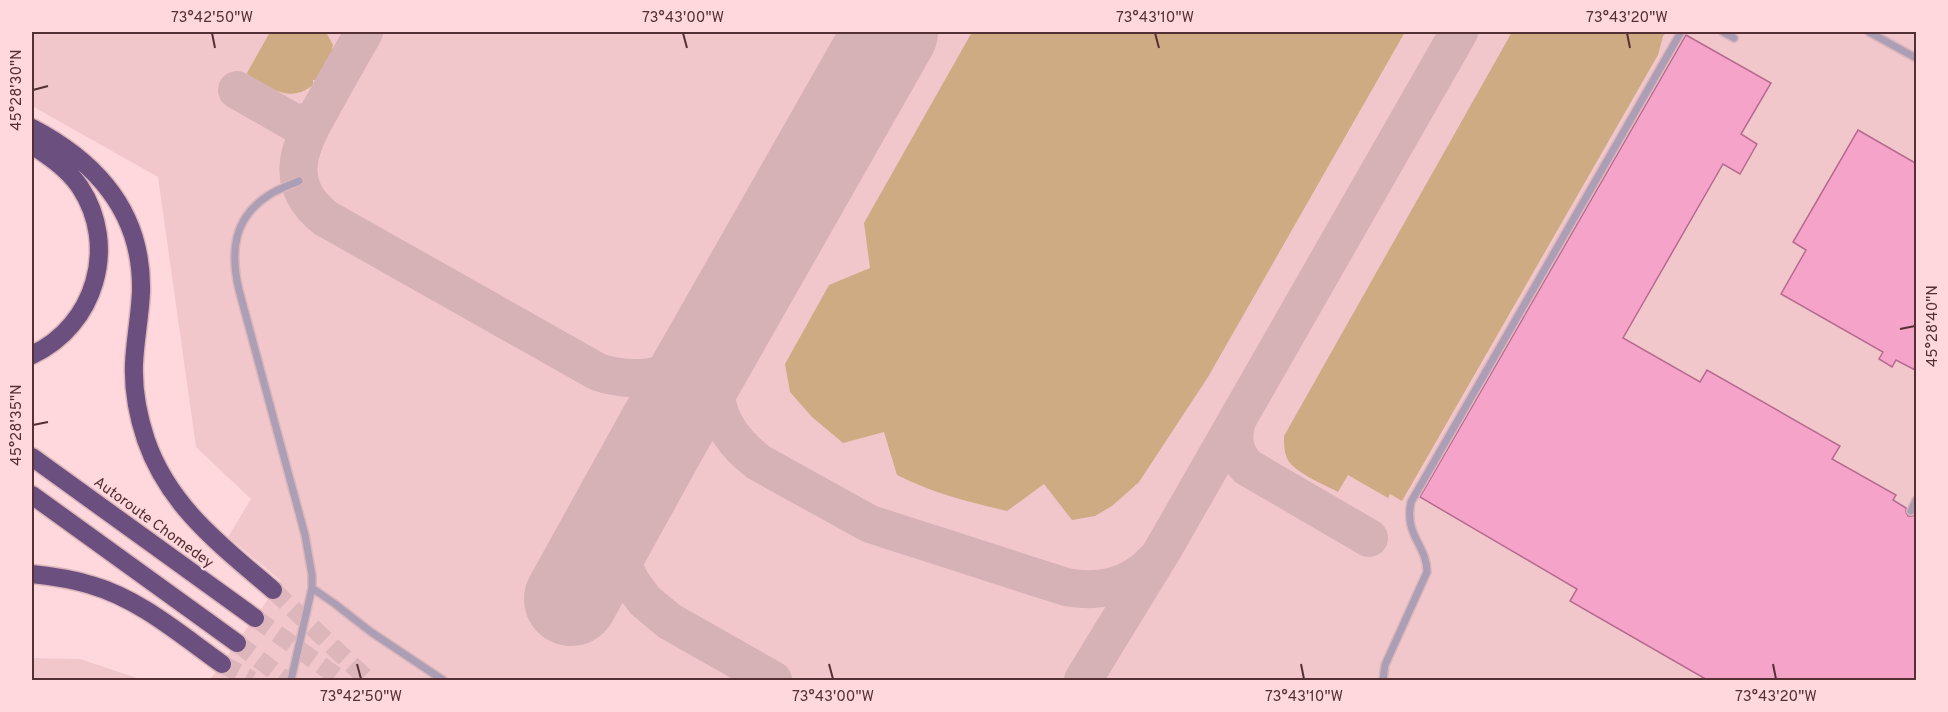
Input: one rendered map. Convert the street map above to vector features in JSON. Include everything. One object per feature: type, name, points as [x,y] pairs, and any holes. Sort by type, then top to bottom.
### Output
[{"type":"highway","points":[[32,128],[68,149],[96,173],[118,203],[132,233],[141,281],[134,366],[136,396],[146,440],[159,470],[178,501],[193,519],[273,590]]},
{"type":"highway","points":[[32,145],[61,166],[80,186],[95,219],[100,252],[96,280],[80,313],[56,340],[32,355]]},
{"type":"highway","name":"Autoroute Chomedey","points":[[32,457],[255,618]]},
{"type":"highway","points":[[32,495],[237,643]]},
{"type":"highway","points":[[32,574],[71,579],[111,592],[153,615],[222,664]]},
{"type":"lane","points":[[1383,681],[1385,665],[1427,572],[1427,564],[1413,535],[1410,522],[1411,502],[1681,32]]},
{"type":"lane","points":[[1723,32],[1734,38]]},
{"type":"lane","points":[[1869,32],[1917,58]]},
{"type":"lane","points":[[291,681],[312,588],[311,568],[239,290],[234,258],[235,242],[250,212],[267,196],[299,181]]},
{"type":"lane","points":[[1911,511],[1917,500]]},
{"type":"lane","points":[[312,588],[443,681]]},
{"type":"shaded area","points":[[32,32],[1916,32],[1916,680],[210,680],[281,581],[228,537],[251,499],[196,447],[158,177],[32,106]]},
{"type":"shaded area","points":[[270,32],[326,32],[333,45],[334,54],[318,80],[313,80],[313,85],[300,92],[288,94],[254,79],[247,73]]},
{"type":"shaded area","points":[[972,32],[1405,32],[1208,377],[1139,482],[1112,506],[1095,516],[1072,520],[1044,484],[1007,511],[924,487],[897,475],[884,432],[843,443],[812,417],[790,392],[785,364],[829,285],[870,268],[864,223]]},
{"type":"shaded area","points":[[1512,32],[1667,32],[1663,36],[1658,55],[1402,501],[1390,494],[1388,498],[1348,475],[1338,492],[1303,474],[1291,465],[1286,454],[1284,436]]},
{"type":"shaded area","points":[[32,658],[80,659],[143,680],[32,680]]},
{"type":"building","points":[[1686,35],[1771,83],[1741,134],[1757,144],[1740,174],[1723,164],[1623,338],[1700,382],[1707,370],[1840,446],[1832,459],[1896,495],[1893,500],[1906,508],[1908,516],[1917,514],[1917,681],[1709,681],[1570,601],[1577,589],[1420,497]]},
{"type":"building","points":[[1858,130],[1917,164],[1917,371],[1896,360],[1892,367],[1879,359],[1883,352],[1781,294],[1806,250],[1793,242]]},
{"type":"taxiway","points":[[364,32],[304,143],[299,174],[302,189],[310,203],[325,218],[598,372],[624,378],[650,377],[675,370],[697,355],[717,330],[769,238],[795,201]]},
{"type":"taxiway","points":[[1083,680],[1165,546],[1459,32]]},
{"type":"taxiway","points":[[237,90],[293,122],[306,123],[317,116]]},
{"type":"taxiway","points":[[735,325],[719,364],[716,399],[729,431],[741,447],[758,462],[870,524],[1066,587],[1090,589],[1113,586],[1135,577],[1154,561]]},
{"type":"taxiway","points":[[1239,416],[1234,437],[1236,449],[1247,467],[1369,538]]},
{"type":"taxiway","points":[[664,431],[646,466],[621,526],[618,547],[621,562],[631,582],[645,601],[669,621],[773,680]]},
{"type":"runway","points":[[571,599],[891,32]]},
{"type":"tunnel","points":[[273,590],[368,680]]},
{"type":"tunnel","points":[[255,618],[342,680]]},
{"type":"tunnel","points":[[237,643],[286,680]]},
{"type":"tunnel","points":[[222,664],[252,680]]}]
